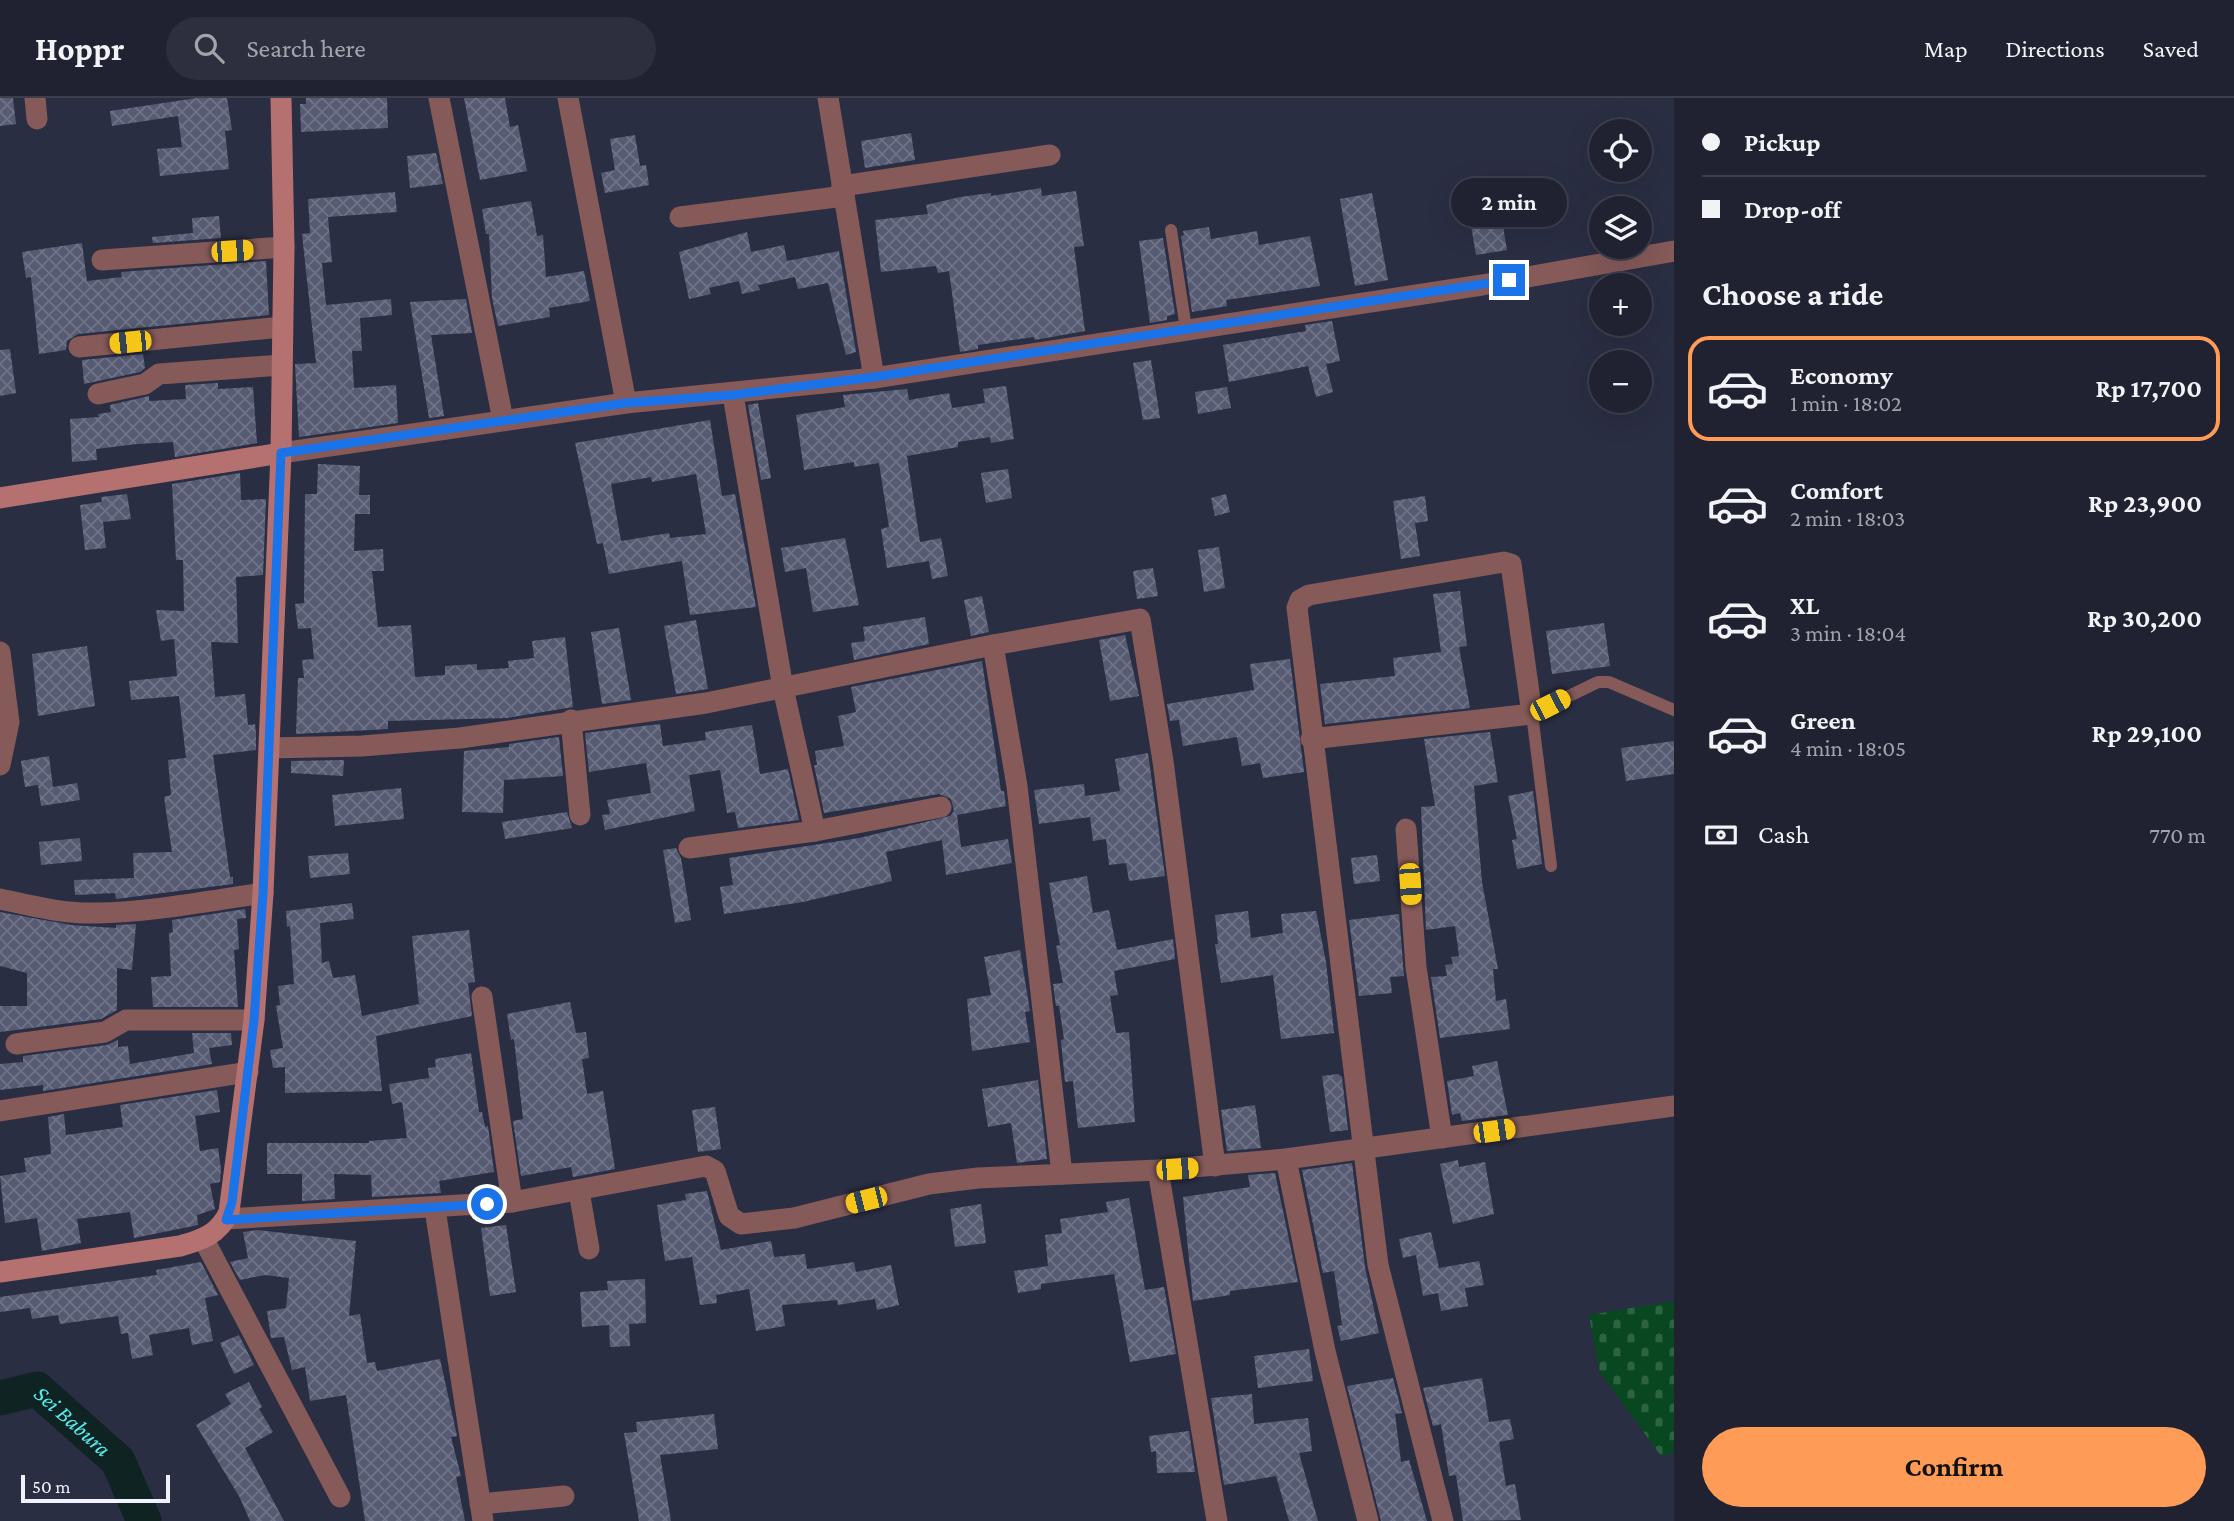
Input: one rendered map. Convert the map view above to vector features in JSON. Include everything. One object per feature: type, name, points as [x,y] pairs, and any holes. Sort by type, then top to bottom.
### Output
[{"type":"main road","points":[[0,1272],[180,1246],[204,1240],[226,1220],[232,1202],[254,1020],[263,893],[281,453],[284,247],[281,98]]},
{"type":"main road","points":[[0,498],[281,453]]},
{"type":"street","points":[[439,98],[503,420]]},
{"type":"street","points":[[569,98],[626,403]]},
{"type":"street","points":[[828,98],[874,377]]},
{"type":"street","points":[[680,217],[1050,155]]},
{"type":"street","points":[[102,260],[284,247]]},
{"type":"street","points":[[281,453],[626,403],[733,395],[874,377],[1482,285],[1674,251]]},
{"type":"street","points":[[79,347],[282,327]]},
{"type":"street","points":[[98,394],[145,384],[159,374],[282,365]]},
{"type":"street","points":[[733,395],[783,688],[815,831]]},
{"type":"street","points":[[1311,739],[1532,714],[1511,564],[1504,562],[1304,597],[1297,608],[1311,739],[1378,1265],[1443,1521]]},
{"type":"street","points":[[269,748],[362,746],[460,738],[571,720],[706,703],[1137,618],[1142,621],[1163,761],[1215,1166]]},
{"type":"street","points":[[993,645],[1017,786],[1062,1174]]},
{"type":"street","points":[[0,652],[9,722],[0,765]]},
{"type":"street","points":[[571,720],[580,815]]},
{"type":"street","points":[[689,848],[815,831],[942,807]]},
{"type":"street","points":[[1406,829],[1416,967],[1442,1138]]},
{"type":"street","points":[[0,899],[46,909],[94,913],[149,910],[263,893]]},
{"type":"street","points":[[482,997],[512,1202]]},
{"type":"street","points":[[16,1044],[105,1032],[126,1020],[254,1020]]},
{"type":"street","points":[[0,1111],[248,1072]]},
{"type":"street","points":[[226,1220],[435,1209],[512,1202],[706,1166],[715,1171],[729,1216],[741,1224],[794,1218],[929,1184],[1215,1166],[1363,1151],[1674,1106]]},
{"type":"street","points":[[1286,1159],[1325,1351],[1368,1521]]},
{"type":"street","points":[[1158,1170],[1217,1521]]},
{"type":"street","points":[[579,1191],[590,1249]]},
{"type":"street","points":[[435,1209],[481,1512],[564,1496]]},
{"type":"street","points":[[204,1240],[340,1497]]},
{"type":"lane","points":[[1171,230],[1186,330]]},
{"type":"lane","points":[[1551,866],[1532,714],[1598,682],[1609,682],[1674,710]]},
{"type":"green space","points":[[1674,1301],[1674,1453],[1661,1456],[1599,1371],[1589,1315]]},
{"type":"building","points":[[0,98],[13,98],[16,124],[0,126]]},
{"type":"building","points":[[197,98],[227,98],[232,130],[225,131],[229,169],[160,176],[157,149],[182,147],[178,116],[112,126],[110,111]]},
{"type":"building","points":[[306,98],[387,98],[388,128],[301,132],[300,104],[306,104]]},
{"type":"building","points":[[464,98],[505,98],[510,127],[518,125],[527,171],[480,180]]},
{"type":"building","points":[[911,133],[915,160],[865,168],[861,141]]},
{"type":"building","points":[[635,135],[640,166],[646,165],[649,185],[605,193],[601,173],[615,170],[610,139]]},
{"type":"building","points":[[436,153],[443,184],[410,188],[407,156]]},
{"type":"building","points":[[1041,188],[1042,196],[1076,191],[1084,246],[1074,247],[1085,331],[1035,340],[1034,337],[978,345],[978,349],[960,352],[949,271],[938,273],[936,266],[881,272],[875,220],[928,214],[926,205],[960,197],[991,193],[991,196]]},
{"type":"building","points":[[395,192],[397,212],[328,217],[332,262],[322,263],[326,305],[391,299],[392,315],[360,318],[362,351],[352,351],[354,388],[396,385],[398,423],[299,437],[295,364],[316,363],[302,234],[310,233],[308,199]]},
{"type":"building","points":[[1372,193],[1388,280],[1355,286],[1340,199]]},
{"type":"building","points":[[531,201],[537,236],[543,235],[546,277],[584,271],[590,301],[549,308],[550,317],[498,326],[492,298],[489,234],[486,234],[482,209]]},
{"type":"building","points":[[1500,209],[1507,250],[1476,255],[1469,214]]},
{"type":"building","points":[[219,216],[221,238],[153,243],[152,237],[193,233],[192,218]]},
{"type":"building","points":[[1209,227],[1211,239],[1257,231],[1259,245],[1310,236],[1320,286],[1226,300],[1227,306],[1192,312],[1181,236],[1184,235],[1183,231]]},
{"type":"building","points":[[747,232],[751,252],[784,245],[787,261],[839,251],[856,352],[846,355],[828,283],[798,289],[795,277],[758,285],[760,290],[742,294],[739,281],[709,288],[711,294],[689,299],[679,252]]},
{"type":"building","points":[[1163,238],[1175,314],[1167,316],[1167,320],[1150,323],[1139,241]]},
{"type":"building","points":[[82,243],[87,281],[122,277],[121,272],[266,261],[269,315],[78,334],[67,341],[66,350],[39,354],[31,277],[26,278],[22,252]]},
{"type":"building","points":[[466,299],[472,333],[431,335],[444,416],[429,418],[410,302]]},
{"type":"building","points":[[1332,321],[1340,361],[1326,364],[1333,392],[1316,397],[1308,366],[1229,382],[1223,345],[1306,331],[1305,325]]},
{"type":"building","points":[[10,349],[16,393],[0,396],[0,350]]},
{"type":"building","points":[[143,354],[145,368],[140,372],[84,384],[82,360]]},
{"type":"building","points":[[1151,360],[1160,418],[1143,420],[1133,363]]},
{"type":"building","points":[[218,383],[218,389],[253,387],[257,443],[175,457],[173,442],[137,444],[96,449],[97,460],[72,462],[70,419],[99,417],[98,414],[111,412],[110,405],[149,396],[149,401],[186,399],[185,385]]},
{"type":"building","points":[[1006,386],[1014,439],[991,443],[990,437],[958,442],[958,447],[907,456],[920,542],[941,538],[948,576],[932,579],[929,561],[887,568],[881,529],[889,527],[879,463],[854,467],[854,462],[804,470],[796,415],[845,407],[843,395],[907,389],[909,400],[949,393],[952,408],[985,403],[983,389]]},
{"type":"building","points":[[1227,387],[1231,408],[1198,414],[1195,392]]},
{"type":"building","points":[[758,403],[771,478],[761,480],[748,405]]},
{"type":"building","points":[[710,420],[722,496],[735,494],[756,607],[690,615],[682,561],[609,574],[603,543],[597,544],[575,443]],"holes":[[[696,474],[706,534],[670,538],[669,533],[621,541],[611,484],[651,477],[652,482]]]},
{"type":"building","points":[[318,464],[360,466],[359,495],[370,495],[370,514],[355,514],[354,551],[383,549],[384,571],[372,571],[378,627],[411,625],[415,677],[445,675],[445,666],[477,664],[477,670],[509,668],[508,661],[534,658],[532,641],[565,637],[573,707],[507,718],[388,721],[388,729],[296,734],[298,678],[304,678],[302,660],[314,659],[311,628],[298,629],[295,604],[304,603],[305,494],[317,494]]},
{"type":"building","points":[[1008,469],[1012,498],[986,503],[981,473]]},
{"type":"building","points":[[240,473],[241,500],[266,499],[263,575],[236,577],[238,643],[211,642],[215,697],[245,694],[248,725],[255,724],[256,734],[256,750],[213,755],[233,884],[116,899],[115,893],[75,895],[74,880],[134,878],[133,853],[172,852],[164,797],[171,795],[168,760],[186,758],[179,696],[131,700],[129,681],[177,676],[174,639],[161,641],[156,610],[184,611],[183,560],[176,560],[172,484]]},
{"type":"building","points":[[127,494],[131,519],[103,522],[106,548],[85,550],[80,505],[102,502],[101,497]]},
{"type":"building","points":[[1226,494],[1230,512],[1215,516],[1211,498]]},
{"type":"building","points":[[1425,496],[1428,521],[1415,523],[1420,556],[1401,559],[1393,501]]},
{"type":"building","points":[[845,538],[859,605],[813,612],[806,568],[785,572],[781,548]]},
{"type":"building","points":[[1219,547],[1225,588],[1204,592],[1198,550]]},
{"type":"building","points":[[1153,568],[1158,596],[1137,599],[1133,571]]},
{"type":"building","points":[[1460,591],[1467,646],[1459,647],[1470,708],[1325,724],[1320,684],[1395,676],[1393,658],[1441,652],[1433,594]]},
{"type":"building","points":[[982,596],[989,632],[971,636],[964,600]]},
{"type":"building","points":[[925,617],[929,644],[854,660],[851,643],[865,641],[863,627]]},
{"type":"building","points":[[696,620],[708,689],[676,694],[664,626]]},
{"type":"building","points":[[1604,623],[1610,666],[1552,674],[1546,631]]},
{"type":"building","points":[[619,628],[631,700],[602,704],[591,632]]},
{"type":"building","points":[[1125,635],[1139,696],[1110,701],[1099,640]]},
{"type":"building","points":[[87,646],[95,706],[38,716],[32,654]]},
{"type":"building","points":[[1290,659],[1304,772],[1263,778],[1260,763],[1242,766],[1237,737],[1183,746],[1179,720],[1170,721],[1167,704],[1254,690],[1250,664]]},
{"type":"building","points":[[982,661],[1001,791],[1004,791],[1006,806],[957,815],[961,847],[1008,839],[1012,863],[946,875],[942,840],[886,852],[892,881],[803,902],[724,914],[720,887],[733,885],[729,858],[859,838],[950,816],[954,811],[951,799],[939,794],[824,813],[814,765],[817,765],[815,751],[844,746],[838,716],[856,712],[851,687]]},
{"type":"building","points":[[660,724],[663,746],[706,740],[705,732],[752,725],[760,774],[788,769],[799,820],[738,828],[735,812],[727,813],[720,770],[689,775],[695,811],[605,830],[602,815],[610,814],[607,800],[651,793],[646,763],[589,772],[585,733]]},
{"type":"building","points":[[1490,732],[1498,782],[1474,786],[1482,882],[1498,969],[1493,969],[1496,1001],[1506,999],[1510,1029],[1440,1038],[1431,977],[1447,976],[1445,965],[1453,964],[1451,957],[1459,956],[1455,926],[1426,930],[1421,807],[1435,806],[1424,739]]},
{"type":"building","points":[[559,737],[563,776],[504,780],[503,813],[462,812],[464,751],[509,747],[509,744]]},
{"type":"building","points":[[1674,741],[1674,774],[1626,781],[1621,748]]},
{"type":"building","points":[[1148,753],[1165,876],[1129,881],[1126,863],[1109,865],[1106,839],[1093,841],[1090,817],[1039,824],[1034,790],[1084,784],[1085,796],[1120,791],[1115,759]]},
{"type":"building","points":[[49,756],[53,787],[77,783],[80,800],[41,806],[38,785],[25,787],[21,761]]},
{"type":"building","points":[[344,760],[343,776],[291,773],[291,761]]},
{"type":"building","points":[[401,788],[404,819],[335,826],[332,795]]},
{"type":"building","points":[[1533,791],[1542,864],[1517,869],[1512,840],[1517,839],[1508,796]]},
{"type":"building","points":[[567,812],[572,828],[505,839],[502,822]]},
{"type":"building","points":[[80,838],[82,861],[41,865],[39,842]]},
{"type":"building","points":[[676,848],[681,858],[691,920],[675,923],[663,850]]},
{"type":"building","points":[[348,853],[350,874],[310,878],[308,856]]},
{"type":"building","points":[[1377,855],[1380,881],[1354,884],[1351,858]]},
{"type":"building","points":[[1087,876],[1093,913],[1109,910],[1117,950],[1173,939],[1175,959],[1114,971],[1118,995],[1110,996],[1116,1033],[1129,1032],[1135,1122],[1078,1128],[1073,1081],[1065,1082],[1061,1040],[1064,1039],[1053,984],[1063,983],[1056,946],[1060,945],[1049,883]]},
{"type":"building","points":[[352,903],[354,919],[320,923],[322,963],[329,961],[333,978],[355,975],[362,1016],[419,1004],[412,936],[469,930],[475,982],[468,983],[472,1016],[376,1036],[382,1091],[285,1093],[285,1067],[273,1068],[270,1050],[283,1048],[276,1006],[280,1005],[278,986],[294,984],[290,926],[287,927],[286,911]]},
{"type":"building","points":[[245,909],[246,918],[237,919],[239,949],[234,950],[238,1007],[153,1007],[151,977],[171,976],[169,933],[173,932],[172,920]]},
{"type":"building","points":[[1248,911],[1251,938],[1283,933],[1281,914],[1316,911],[1326,962],[1334,1033],[1281,1039],[1273,975],[1221,983],[1215,944],[1218,944],[1215,915]]},
{"type":"building","points":[[0,912],[71,925],[116,928],[116,925],[136,924],[132,970],[117,968],[117,1010],[101,1019],[0,1032],[0,1006],[27,1006],[27,973],[0,966]]},
{"type":"building","points":[[1399,914],[1404,976],[1390,977],[1392,993],[1359,996],[1349,920]]},
{"type":"building","points":[[1020,950],[1030,1011],[1025,1012],[1030,1042],[972,1051],[967,999],[991,995],[984,957]]},
{"type":"building","points":[[570,1002],[576,1033],[586,1032],[589,1058],[582,1059],[587,1094],[603,1091],[615,1169],[573,1177],[571,1167],[521,1176],[513,1121],[523,1119],[514,1039],[511,1040],[507,1014]]},
{"type":"building","points":[[192,1033],[231,1033],[232,1045],[209,1048],[212,1064],[43,1091],[43,1085],[0,1090],[0,1064],[23,1062],[23,1056],[107,1045],[118,1040],[118,1047],[128,1046],[130,1064],[194,1053]]},
{"type":"building","points":[[471,1053],[479,1112],[482,1112],[485,1127],[488,1126],[494,1172],[439,1181],[441,1193],[372,1197],[371,1175],[334,1174],[335,1199],[302,1201],[302,1174],[267,1174],[267,1143],[369,1143],[407,1138],[402,1102],[392,1104],[389,1084],[429,1078],[428,1068],[436,1067],[435,1059]]},
{"type":"building","points":[[1497,1061],[1508,1115],[1462,1121],[1460,1113],[1452,1115],[1447,1081],[1474,1076],[1472,1066]]},
{"type":"building","points":[[1338,1074],[1342,1077],[1348,1130],[1330,1132],[1322,1076]]},
{"type":"building","points":[[1038,1080],[1047,1159],[1017,1163],[1011,1123],[988,1127],[982,1089]]},
{"type":"building","points":[[217,1090],[220,1112],[195,1116],[200,1151],[218,1148],[221,1169],[220,1182],[210,1184],[215,1209],[197,1215],[198,1225],[134,1238],[130,1212],[77,1219],[81,1243],[42,1251],[37,1218],[5,1223],[0,1176],[26,1172],[24,1158],[51,1154],[48,1117],[64,1114],[66,1135],[123,1127],[120,1105]]},
{"type":"building","points":[[1255,1105],[1261,1148],[1227,1151],[1221,1110]]},
{"type":"building","points":[[715,1107],[721,1149],[698,1152],[692,1110]]},
{"type":"building","points":[[1458,1160],[1459,1167],[1485,1162],[1494,1214],[1453,1224],[1440,1164]]},
{"type":"building","points":[[1352,1163],[1365,1267],[1379,1333],[1341,1341],[1337,1326],[1342,1325],[1334,1271],[1323,1273],[1302,1170]]},
{"type":"building","points":[[1275,1173],[1298,1282],[1230,1291],[1230,1295],[1193,1301],[1183,1197],[1250,1187],[1248,1175]]},
{"type":"building","points":[[707,1191],[721,1250],[771,1241],[774,1257],[805,1254],[807,1269],[854,1262],[856,1272],[891,1265],[899,1305],[877,1310],[875,1299],[838,1305],[837,1300],[782,1305],[785,1326],[756,1331],[749,1289],[716,1295],[717,1303],[700,1305],[692,1257],[665,1261],[657,1205],[686,1200],[685,1194]]},
{"type":"building","points":[[1129,1198],[1145,1290],[1164,1287],[1176,1354],[1130,1362],[1114,1274],[1041,1284],[1041,1289],[1018,1293],[1014,1271],[1048,1266],[1045,1235],[1062,1233],[1060,1219],[1108,1212],[1106,1202]]},
{"type":"building","points":[[981,1204],[986,1243],[955,1247],[950,1209]]},
{"type":"building","points":[[506,1225],[516,1292],[490,1296],[481,1228]]},
{"type":"building","points":[[257,1230],[356,1241],[349,1316],[360,1314],[367,1363],[375,1362],[377,1371],[440,1359],[457,1436],[451,1437],[461,1476],[456,1477],[465,1521],[365,1521],[346,1395],[310,1401],[305,1367],[292,1370],[284,1337],[271,1338],[267,1311],[286,1308],[289,1278],[265,1275],[240,1280],[230,1262],[248,1258],[243,1232]]},
{"type":"building","points":[[1431,1232],[1439,1268],[1479,1261],[1484,1285],[1465,1288],[1468,1306],[1441,1311],[1438,1293],[1423,1296],[1416,1255],[1403,1258],[1399,1239]]},
{"type":"building","points":[[201,1262],[218,1295],[205,1298],[213,1341],[192,1345],[189,1328],[149,1335],[153,1355],[132,1359],[128,1333],[121,1334],[118,1316],[60,1324],[58,1315],[32,1319],[30,1308],[0,1312],[0,1297],[157,1275],[156,1270]]},
{"type":"building","points":[[645,1279],[646,1323],[629,1324],[630,1346],[610,1347],[609,1325],[582,1327],[580,1292],[608,1290],[607,1281]]},
{"type":"building","points":[[239,1335],[254,1365],[234,1374],[220,1343]]},
{"type":"building","points":[[1309,1349],[1313,1381],[1258,1388],[1254,1356]]},
{"type":"building","points":[[1393,1378],[1402,1413],[1395,1414],[1401,1462],[1409,1460],[1427,1521],[1381,1521],[1347,1386]]},
{"type":"building","points":[[1482,1378],[1489,1422],[1510,1419],[1514,1439],[1499,1442],[1506,1486],[1515,1484],[1521,1520],[1463,1521],[1456,1475],[1449,1476],[1441,1424],[1433,1426],[1423,1388]]},
{"type":"building","points":[[249,1382],[262,1407],[259,1409],[273,1432],[245,1448],[284,1521],[250,1521],[240,1498],[196,1425],[231,1404],[225,1394]]},
{"type":"building","points":[[1252,1394],[1254,1424],[1308,1418],[1312,1451],[1299,1453],[1318,1521],[1289,1521],[1276,1476],[1224,1485],[1211,1398]]},
{"type":"building","points":[[714,1414],[718,1449],[660,1455],[671,1521],[639,1521],[624,1433],[637,1432],[636,1422]]},
{"type":"building","points":[[1189,1431],[1195,1472],[1157,1473],[1156,1451],[1151,1452],[1149,1436]]},
{"type":"waterway","name":"Sei Babura","points":[[0,1398],[37,1389],[118,1461],[144,1521]]},
{"type":"route","points":[[487,1204],[226,1220],[232,1202],[254,1020],[263,893],[281,453],[626,403],[733,395],[874,377],[1509,280]]}]
